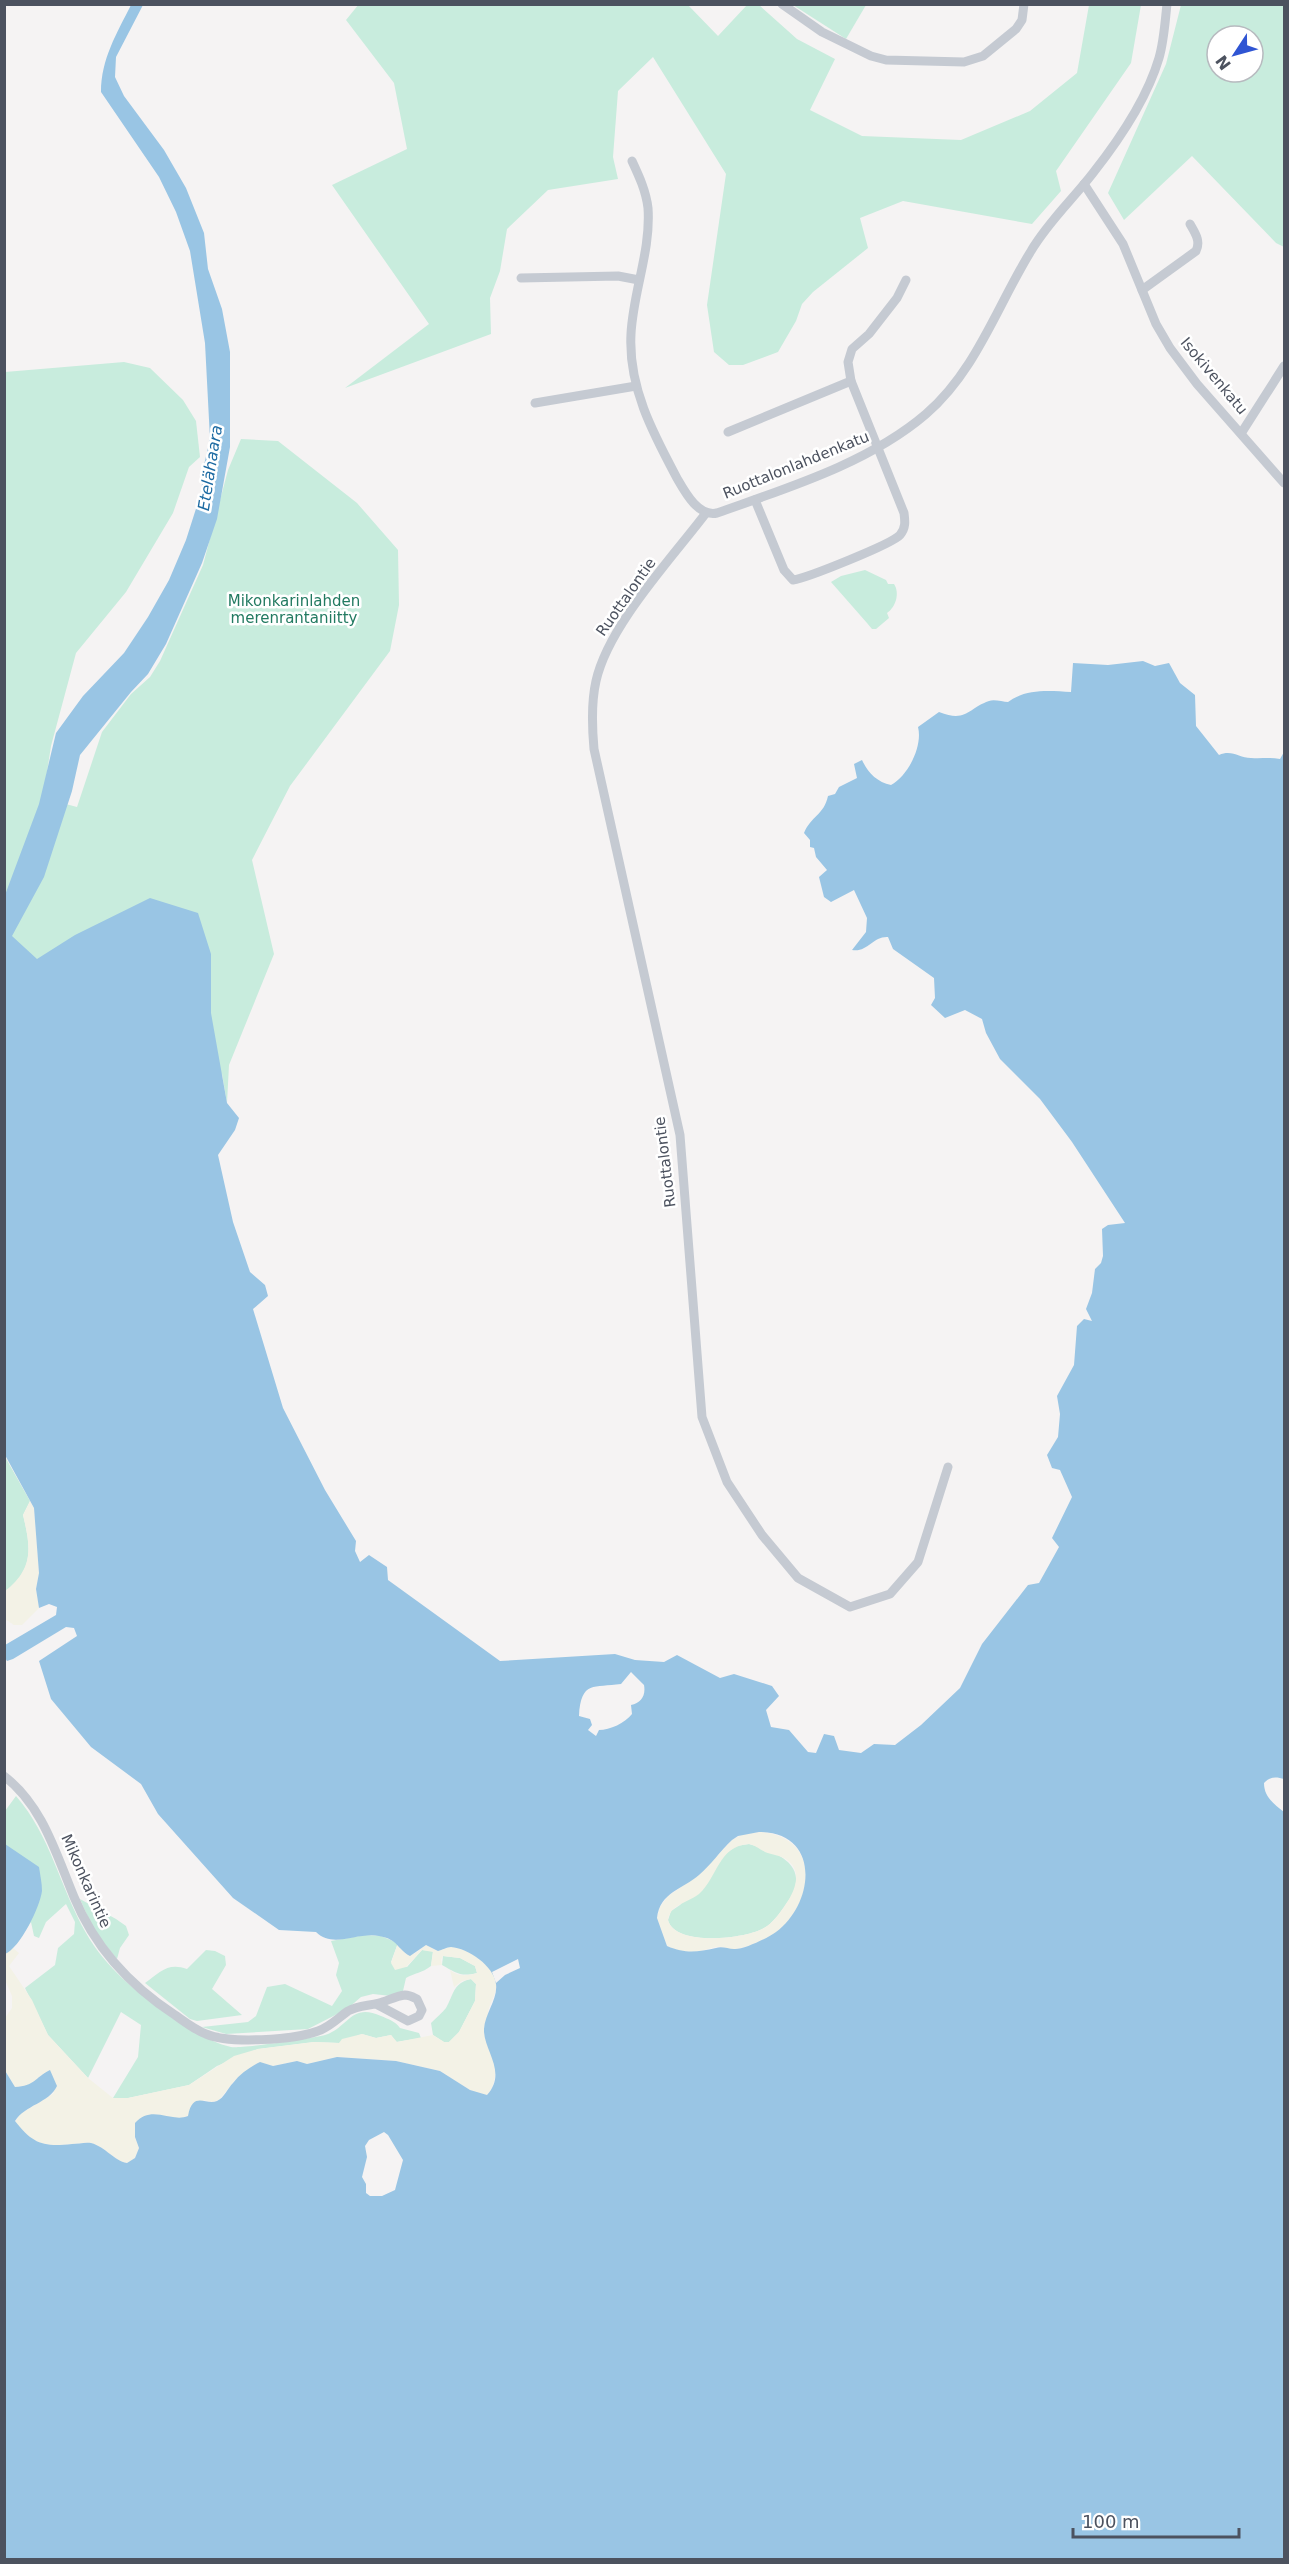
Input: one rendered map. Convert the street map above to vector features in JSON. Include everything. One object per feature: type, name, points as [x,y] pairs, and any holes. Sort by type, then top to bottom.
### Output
[{"type":"street","points":[[785,6],[822,32],[871,56],[886,60],[964,62],[983,56],[1016,29],[1022,20],[1024,4]]},
{"type":"street","name":"Ruottalonlahdenkatu","points":[[706,513],[717,513],[755,500],[877,449],[926,415],[953,387],[974,356],[1006,293],[1035,244],[1084,184],[1122,132],[1150,82],[1158,60],[1167,4]]},
{"type":"street","points":[[632,160],[644,187],[648,208],[645,252],[630,336],[636,386],[655,436],[682,486],[699,509],[706,513]]},
{"type":"street","name":"Isokivenkatu","points":[[1084,184],[1123,244],[1156,324],[1181,364],[1284,483]]},
{"type":"street","points":[[1142,290],[1196,251],[1197,237],[1190,224]]},
{"type":"street","points":[[521,278],[618,276],[639,280]]},
{"type":"street","points":[[755,500],[784,570],[790,578],[798,579],[886,544],[902,534],[906,523],[851,381],[848,362],[852,349],[876,325],[897,298],[906,280]]},
{"type":"street","points":[[1242,432],[1284,366]]},
{"type":"street","points":[[728,432],[851,381]]},
{"type":"street","points":[[535,403],[636,386]]},
{"type":"street","name":"Ruottalontie","points":[[706,513],[636,604],[612,642],[596,681],[592,729],[599,772],[680,1135],[702,1418],[727,1482],[762,1535],[798,1578],[850,1607],[890,1594],[918,1562],[948,1467]]},
{"type":"street","name":"Mikonkarintie","points":[[4,1776],[26,1798],[42,1820],[75,1899],[98,1945],[125,1977],[157,2003],[190,2025],[205,2034],[223,2039],[257,2039],[309,2034],[330,2025],[357,2007],[376,2004]]},
{"type":"green space","points":[[359,4],[688,5],[718,36],[747,5],[759,5],[797,39],[835,59],[810,110],[862,136],[961,140],[1030,111],[1077,73],[1089,5],[1141,5],[1131,63],[1056,171],[1061,191],[1032,224],[903,201],[860,218],[868,248],[813,292],[802,304],[796,321],[778,352],[743,365],[729,365],[714,352],[707,305],[726,174],[653,57],[618,91],[613,157],[618,179],[548,190],[507,229],[500,271],[490,298],[491,334],[345,388],[429,324],[332,185],[407,149],[394,83],[346,20]]},
{"type":"green space","points":[[793,5],[866,5],[846,39]]},
{"type":"green space","points":[[1181,5],[1284,5],[1284,247],[1276,243],[1192,156],[1124,220],[1108,193],[1166,64]]},
{"type":"green space","name":"Mikonkarinlahden merenrantaniitty","points":[[124,362],[150,368],[183,400],[196,421],[200,457],[189,467],[173,513],[126,592],[76,653],[51,746],[43,798],[77,807],[102,732],[131,694],[150,677],[160,661],[203,565],[228,470],[241,439],[278,441],[357,503],[398,550],[399,605],[390,651],[290,786],[252,860],[274,954],[229,1065],[227,1103],[222,1074],[45,1007],[5,934],[5,372]]},
{"type":"green space","points":[[865,570],[886,580],[888,584],[894,584],[897,591],[895,604],[887,613],[889,618],[876,629],[872,629],[831,582],[841,576]]},
{"type":"green space","points":[[4,1455],[30,1501],[23,1515],[28,1538],[26,1566],[5,1592]]},
{"type":"green space","points":[[16,1796],[47,1845],[77,1916],[94,1946],[123,1979],[146,1998],[199,2034],[231,2047],[277,2043],[325,2035],[333,2032],[356,2014],[363,2012],[389,2019],[400,2028],[419,2033],[421,2038],[396,2042],[391,2035],[376,2038],[362,2034],[339,2043],[314,2042],[258,2049],[217,2066],[189,2085],[128,2098],[113,2098],[138,2057],[141,2025],[121,2012],[88,2078],[48,2035],[25,1988],[55,1965],[58,1948],[74,1934],[75,1922],[66,1904],[46,1922],[39,1938],[34,1936],[31,1922],[17,1943],[5,1887],[5,1811]]},
{"type":"green space","points":[[749,1844],[782,1857],[795,1872],[796,1881],[793,1891],[776,1918],[755,1932],[728,1937],[697,1937],[673,1929],[668,1920],[671,1911],[680,1905],[724,1855],[736,1846]]},
{"type":"green space","points":[[80,1899],[126,1926],[129,1935],[120,1948],[117,1959],[94,1931]]},
{"type":"green space","points":[[365,1935],[381,1936],[398,1943],[391,1962],[407,1967],[422,1950],[433,1951],[431,1966],[406,1978],[403,1991],[391,1996],[373,1994],[361,1997],[347,2009],[308,2029],[226,2034],[202,2027],[248,2022],[256,2016],[267,1987],[285,1984],[332,2006],[342,1991],[336,1975],[339,1963],[331,1941]]},
{"type":"green space","points":[[206,1950],[225,1956],[226,1965],[212,1989],[242,2015],[197,2021],[190,2019],[145,1983],[169,1967],[187,1969]]},
{"type":"green space","points":[[443,1956],[460,1958],[475,1966],[477,1973],[463,1974],[451,1970],[442,1965]]},
{"type":"green space","points":[[471,1979],[476,1984],[475,2001],[459,2032],[449,2042],[444,2042],[433,2035],[431,2023],[446,2008],[457,1986]]},
{"type":"sand","points":[[30,1501],[34,1508],[39,1573],[36,1589],[39,1608],[22,1625],[14,1625],[5,1619],[4,1592],[21,1575],[28,1557],[28,1538],[23,1515]]},
{"type":"sand","points":[[761,1832],[780,1837],[794,1846],[802,1858],[806,1873],[804,1888],[799,1904],[790,1919],[774,1934],[739,1949],[719,1947],[686,1952],[667,1946],[657,1918],[660,1907],[668,1896],[699,1875],[732,1840],[743,1834]],"holes":[[[751,1845],[784,1858],[795,1870],[796,1881],[792,1893],[773,1921],[755,1932],[728,1937],[697,1937],[673,1929],[668,1920],[672,1910],[699,1894],[731,1850],[739,1846]]]},
{"type":"sand","points":[[398,1943],[406,1954],[414,1954],[426,1945],[438,1951],[449,1947],[465,1950],[491,1970],[496,1987],[488,2014],[488,2024],[495,2077],[487,2095],[470,2090],[440,2071],[396,2061],[337,2057],[307,2064],[297,2061],[273,2066],[260,2063],[235,2080],[219,2100],[212,2102],[204,2100],[188,2116],[135,2137],[139,2148],[135,2158],[127,2163],[91,2143],[53,2145],[39,2142],[27,2135],[15,2122],[20,2114],[54,2093],[42,2075],[29,2086],[15,2087],[4,2069],[5,2018],[12,2008],[12,1996],[5,1980],[5,1954],[13,1948],[19,1953],[9,1966],[32,2000],[48,2035],[88,2078],[113,2098],[128,2098],[189,2085],[234,2056],[258,2049],[314,2042],[339,2043],[342,2039],[362,2034],[376,2038],[391,2035],[397,2042],[433,2035],[444,2042],[449,2042],[459,2032],[475,2001],[476,1984],[471,1979],[462,1981],[454,1987],[450,1970],[460,1975],[469,1975],[477,1973],[475,1966],[460,1958],[443,1956],[442,1965],[431,1966],[433,1952],[422,1950],[406,1967],[395,1970],[391,1963]]},
{"type":"water","name":"Etelähaara","points":[[131,5],[143,5],[116,57],[115,77],[124,96],[164,150],[186,188],[204,233],[208,269],[222,309],[230,352],[230,447],[217,519],[202,563],[166,644],[148,674],[80,755],[72,791],[44,877],[12,936],[37,959],[75,935],[150,898],[198,913],[211,954],[211,1013],[227,1103],[239,1118],[235,1130],[218,1155],[233,1222],[250,1272],[265,1285],[268,1296],[253,1309],[283,1408],[325,1490],[356,1541],[355,1551],[360,1562],[369,1555],[387,1567],[388,1580],[500,1661],[615,1654],[635,1660],[664,1662],[677,1655],[720,1678],[734,1674],[772,1686],[779,1696],[766,1710],[771,1727],[789,1730],[808,1752],[816,1753],[824,1734],[834,1736],[839,1750],[861,1753],[874,1744],[895,1745],[921,1725],[960,1688],[982,1644],[1028,1585],[1039,1583],[1059,1547],[1052,1538],[1072,1497],[1060,1470],[1052,1468],[1047,1455],[1058,1437],[1060,1414],[1057,1396],[1074,1365],[1077,1326],[1084,1319],[1092,1321],[1086,1309],[1092,1293],[1095,1269],[1101,1263],[1103,1256],[1102,1229],[1108,1225],[1125,1223],[1072,1142],[1040,1099],[1000,1059],[986,1033],[982,1019],[965,1010],[945,1018],[931,1005],[935,998],[934,978],[893,949],[888,937],[878,939],[862,949],[852,950],[866,932],[867,918],[854,890],[831,902],[824,897],[819,877],[827,870],[816,857],[814,848],[810,847],[810,840],[804,833],[824,807],[828,796],[835,794],[839,787],[857,778],[854,764],[862,760],[873,776],[891,785],[903,775],[913,760],[918,743],[918,727],[939,712],[956,716],[967,713],[991,700],[1008,702],[1023,694],[1039,691],[1071,692],[1073,663],[1108,665],[1143,661],[1155,666],[1169,663],[1180,683],[1195,695],[1196,726],[1219,755],[1232,753],[1247,758],[1280,759],[1284,752],[1284,1779],[1269,1779],[1264,1783],[1264,1788],[1273,1803],[1284,1812],[1284,2559],[5,2559],[4,2069],[15,2087],[31,2083],[50,2070],[57,2086],[53,2092],[25,2111],[15,2121],[27,2135],[39,2142],[53,2145],[91,2143],[127,2163],[135,2158],[139,2148],[135,2137],[135,2123],[141,2118],[155,2114],[182,2118],[188,2116],[193,2103],[219,2100],[239,2077],[260,2062],[273,2066],[297,2061],[307,2064],[337,2057],[396,2061],[440,2071],[470,2090],[487,2095],[495,2078],[484,2029],[495,1995],[496,1984],[491,1971],[479,1959],[458,1948],[449,1947],[438,1951],[426,1945],[410,1956],[390,1939],[379,1936],[338,1940],[323,1937],[316,1932],[279,1930],[233,1898],[158,1814],[141,1784],[91,1747],[51,1699],[39,1661],[77,1636],[74,1628],[66,1627],[13,1659],[7,1661],[5,1658],[5,1645],[56,1615],[57,1607],[49,1604],[39,1608],[36,1589],[39,1573],[34,1508],[5,1455],[5,895],[39,804],[56,733],[83,696],[124,653],[169,580],[186,540],[201,493],[210,439],[205,343],[190,251],[176,212],[159,177],[101,92],[107,57]],"holes":[[[631,1672],[644,1685],[642,1698],[638,1703],[631,1705],[632,1714],[625,1720],[612,1727],[599,1730],[596,1736],[588,1730],[592,1725],[590,1719],[579,1716],[583,1696],[586,1691],[596,1686],[621,1684]],[[759,1832],[779,1835],[793,1844],[802,1856],[805,1871],[804,1888],[799,1904],[776,1932],[743,1948],[720,1947],[691,1952],[667,1946],[657,1918],[663,1902],[673,1892],[699,1875],[738,1836]],[[384,2132],[403,2160],[395,2190],[382,2196],[370,2196],[366,2193],[366,2184],[362,2177],[367,2157],[365,2146],[369,2140]]]},
{"type":"water","points":[[5,1844],[39,1867],[42,1891],[23,1936],[5,1954]]},
{"type":"pier","points":[[518,1959],[520,1968],[505,1975],[496,1983],[492,1972]]}]
